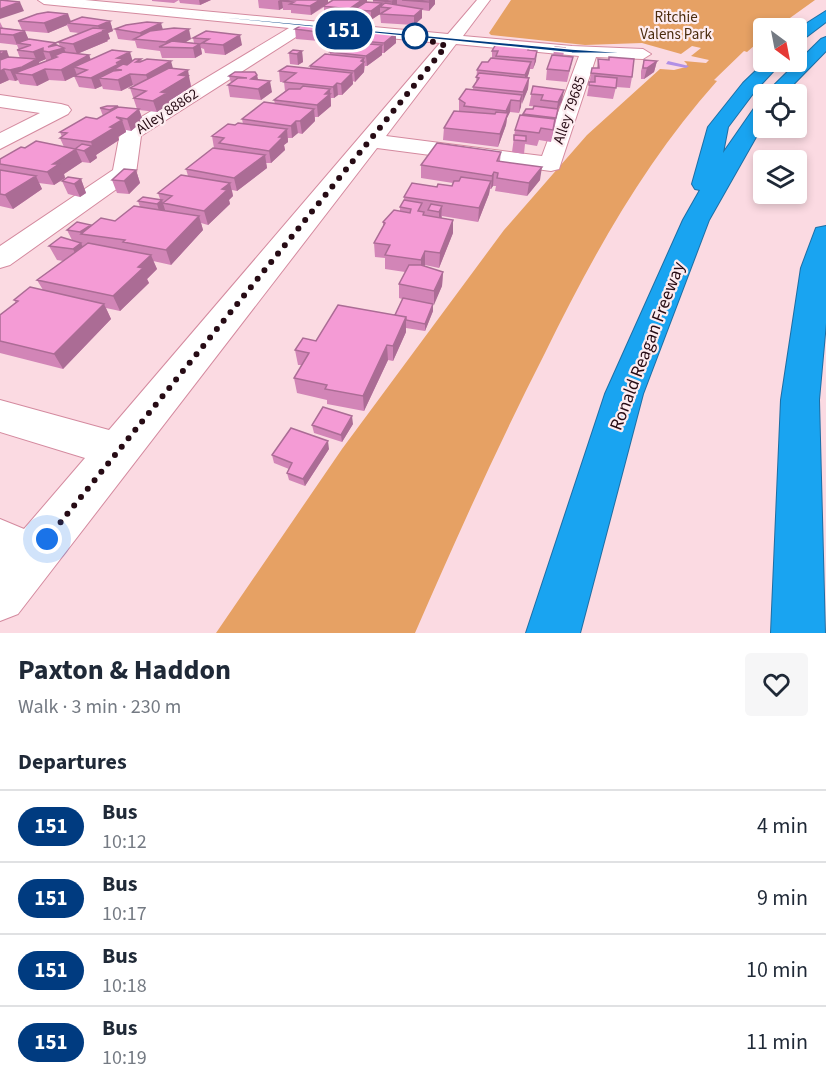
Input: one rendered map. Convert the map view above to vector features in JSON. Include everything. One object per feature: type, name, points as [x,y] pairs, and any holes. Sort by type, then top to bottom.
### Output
[{"type":"highway","points":[[807,30],[826,15]]},
{"type":"highway","points":[[784,84],[826,42]]},
{"type":"highway","points":[[696,220],[718,127],[749,87],[764,72]]},
{"type":"highway","name":"Ronald Reagan Freeway","points":[[553,633],[624,394],[696,220],[753,123]]},
{"type":"highway","points":[[798,633],[800,400],[816,268],[826,234]]},
{"type":"street","points":[[44,0],[451,40],[589,52],[644,54]]},
{"type":"street","points":[[0,596],[16,549],[118,450],[483,0]]},
{"type":"street","points":[[52,14],[81,4]]},
{"type":"street","points":[[208,17],[233,4]]},
{"type":"street","points":[[141,22],[164,12]]},
{"type":"street","name":"Alley 88862","points":[[0,259],[124,173],[131,133],[303,26]]},
{"type":"street","name":"Alley 79685","points":[[368,140],[551,164],[589,52]]},
{"type":"street","points":[[0,100],[61,110],[0,142]]},
{"type":"street","points":[[0,416],[118,450]]},
{"type":"green space","name":"Ritchie Valens Park","points":[[511,0],[815,0],[790,18],[753,18],[753,47],[747,52],[744,51],[714,80],[717,81],[666,144],[643,177],[601,246],[528,388],[478,492],[415,633],[216,633],[342,449],[504,230],[587,135],[660,69],[674,70],[686,67],[687,64],[684,61],[706,63],[709,60],[691,56],[701,48],[692,46],[681,54],[642,43],[585,45],[489,33]]},
{"type":"building","points":[[0,0],[20,2],[0,9]]},
{"type":"building","points":[[320,0],[310,6],[290,4],[294,2],[282,1]]},
{"type":"building","points":[[333,0],[362,0],[349,9],[323,6]]},
{"type":"building","points":[[402,0],[431,0],[429,2]]},
{"type":"building","points":[[366,2],[382,3],[371,11],[354,10]]},
{"type":"building","points":[[385,3],[422,9],[414,16],[380,14],[390,8],[380,7]]},
{"type":"building","points":[[48,12],[68,14],[44,23],[18,21],[37,14]]},
{"type":"building","points":[[82,17],[110,21],[98,26],[67,23]]},
{"type":"building","points":[[161,23],[140,33],[115,29],[126,25]]},
{"type":"building","points":[[302,25],[325,27],[318,32],[295,29]]},
{"type":"building","points":[[0,28],[25,31],[13,35],[0,34]]},
{"type":"building","points":[[93,28],[107,29],[73,44],[58,42]]},
{"type":"building","points":[[189,29],[166,42],[134,39],[150,31]]},
{"type":"building","points":[[348,29],[356,30],[354,32],[362,30],[396,33],[384,43],[338,39]]},
{"type":"building","points":[[206,31],[240,35],[223,45],[202,43],[209,39],[193,38]]},
{"type":"building","points":[[29,39],[56,43],[48,47],[57,45],[64,48],[49,52],[43,51],[43,48],[33,52],[17,50],[31,45],[17,43]]},
{"type":"building","points":[[172,41],[200,44],[193,48],[159,47]]},
{"type":"building","points":[[343,42],[382,45],[366,56],[330,52]]},
{"type":"building","points":[[496,44],[530,47],[528,50],[537,51],[535,59],[496,56],[498,51],[492,51]]},
{"type":"building","points":[[555,47],[565,48],[563,52],[554,51]]},
{"type":"building","points":[[112,50],[130,52],[117,58],[124,59],[116,63],[121,63],[91,78],[74,76],[87,70],[74,67]]},
{"type":"building","points":[[293,50],[302,51],[297,54],[289,53]]},
{"type":"building","points":[[63,52],[89,55],[61,70],[45,69],[32,75],[15,73],[57,57],[54,56]]},
{"type":"building","points":[[325,54],[364,58],[361,61],[364,62],[354,71],[310,66]]},
{"type":"building","points":[[552,55],[573,57],[569,71],[547,69]]},
{"type":"building","points":[[8,57],[37,59],[22,67],[0,71],[0,60]]},
{"type":"building","points":[[609,57],[634,59],[632,77],[591,73],[592,68],[599,68],[598,59],[609,60]]},
{"type":"building","points":[[491,58],[531,62],[525,75],[477,70],[482,62],[488,62]]},
{"type":"building","points":[[135,59],[141,59],[136,62],[147,59],[171,61],[146,75],[130,74],[118,80],[99,78],[113,71],[122,70],[114,69],[123,64],[127,65]]},
{"type":"building","points":[[644,60],[657,61],[643,68]]},
{"type":"building","points":[[287,66],[352,73],[341,84],[337,83],[333,87],[284,82],[296,73],[279,71]]},
{"type":"building","points":[[169,68],[188,70],[179,75],[188,76],[161,92],[167,93],[153,101],[134,98],[146,91],[130,88]]},
{"type":"building","points":[[235,72],[255,72],[257,75],[251,79],[270,81],[258,89],[228,85],[238,78],[247,78],[229,76]]},
{"type":"building","points":[[479,73],[529,78],[523,92],[473,87],[479,78],[476,77]]},
{"type":"building","points":[[595,76],[617,78],[616,88],[589,85],[589,82],[595,82]]},
{"type":"building","points":[[303,86],[330,89],[325,94],[330,94],[317,105],[274,100],[289,89],[300,89]]},
{"type":"building","points":[[533,86],[564,90],[558,102],[541,100],[543,95],[531,94]]},
{"type":"building","points":[[466,89],[522,95],[520,101],[511,100],[506,111],[464,106],[465,103],[459,99]]},
{"type":"building","points":[[264,102],[314,109],[291,126],[242,119]]},
{"type":"building","points":[[118,106],[110,110],[100,108]]},
{"type":"building","points":[[534,106],[558,109],[556,118],[523,114],[526,109],[533,109]]},
{"type":"building","points":[[118,107],[139,109],[127,119],[116,117],[122,120],[110,127],[114,128],[91,142],[60,138],[67,133],[60,132],[86,117],[97,119]]},
{"type":"building","points":[[454,111],[508,113],[500,134],[444,128]]},
{"type":"building","points":[[520,115],[555,119],[553,130],[541,128],[539,133],[515,130]]},
{"type":"building","points":[[238,123],[287,129],[279,137],[283,137],[269,151],[219,143],[224,138],[212,136],[228,124]]},
{"type":"building","points":[[514,135],[526,136],[526,141],[514,140]]},
{"type":"building","points":[[36,141],[75,149],[82,144],[92,146],[84,151],[76,149],[53,164],[59,164],[47,172],[0,164],[0,159]]},
{"type":"building","points":[[437,143],[501,152],[497,161],[542,167],[529,183],[497,178],[498,173],[494,172],[492,176],[421,165]]},
{"type":"building","points":[[213,148],[265,155],[234,178],[186,169]]},
{"type":"building","points":[[124,169],[136,170],[124,181],[112,180]]},
{"type":"building","points":[[0,170],[36,176],[5,195],[0,194]]},
{"type":"building","points":[[181,175],[230,183],[222,189],[227,190],[204,211],[163,203],[172,196],[158,193]]},
{"type":"building","points":[[68,177],[81,179],[74,184],[62,181]]},
{"type":"building","points":[[461,177],[491,181],[479,208],[404,197],[412,183],[437,187],[438,184],[452,186],[454,181],[459,181]]},
{"type":"building","points":[[143,197],[162,200],[157,204],[138,201]]},
{"type":"building","points":[[404,200],[422,203],[418,211],[424,212],[423,215],[453,220],[440,253],[425,251],[421,260],[385,255],[390,245],[374,243],[385,223],[383,222],[394,210],[410,213],[411,209],[400,207]]},
{"type":"building","points":[[431,204],[442,206],[439,212],[428,210]]},
{"type":"building","points":[[134,206],[199,216],[166,250],[123,242],[125,240],[81,234],[101,218],[115,221]]},
{"type":"building","points":[[77,222],[91,225],[80,232],[67,230]]},
{"type":"building","points":[[61,237],[81,243],[73,249],[49,246]]},
{"type":"building","points":[[88,243],[151,255],[138,267],[143,268],[113,296],[37,280]]},
{"type":"building","points":[[409,265],[421,265],[443,272],[434,291],[399,284]]},
{"type":"building","points":[[30,287],[104,304],[54,354],[0,341],[0,315],[18,301],[14,300]]},
{"type":"building","points":[[403,298],[433,304],[425,324],[395,315]]},
{"type":"building","points":[[338,305],[406,317],[393,346],[387,345],[363,396],[325,389],[327,385],[294,378],[309,353],[295,350],[303,338],[316,341]]},
{"type":"building","points":[[323,407],[352,416],[341,435],[312,425]]},
{"type":"building","points":[[291,428],[328,441],[303,479],[287,473],[292,463],[272,455]]},
{"type":"waterway","points":[[668,63],[686,66]]},
{"type":"bus line","name":"151","points":[[44,0],[572,51],[644,54]]},
{"type":"route","points":[[47,539],[446,46],[415,36]]}]
